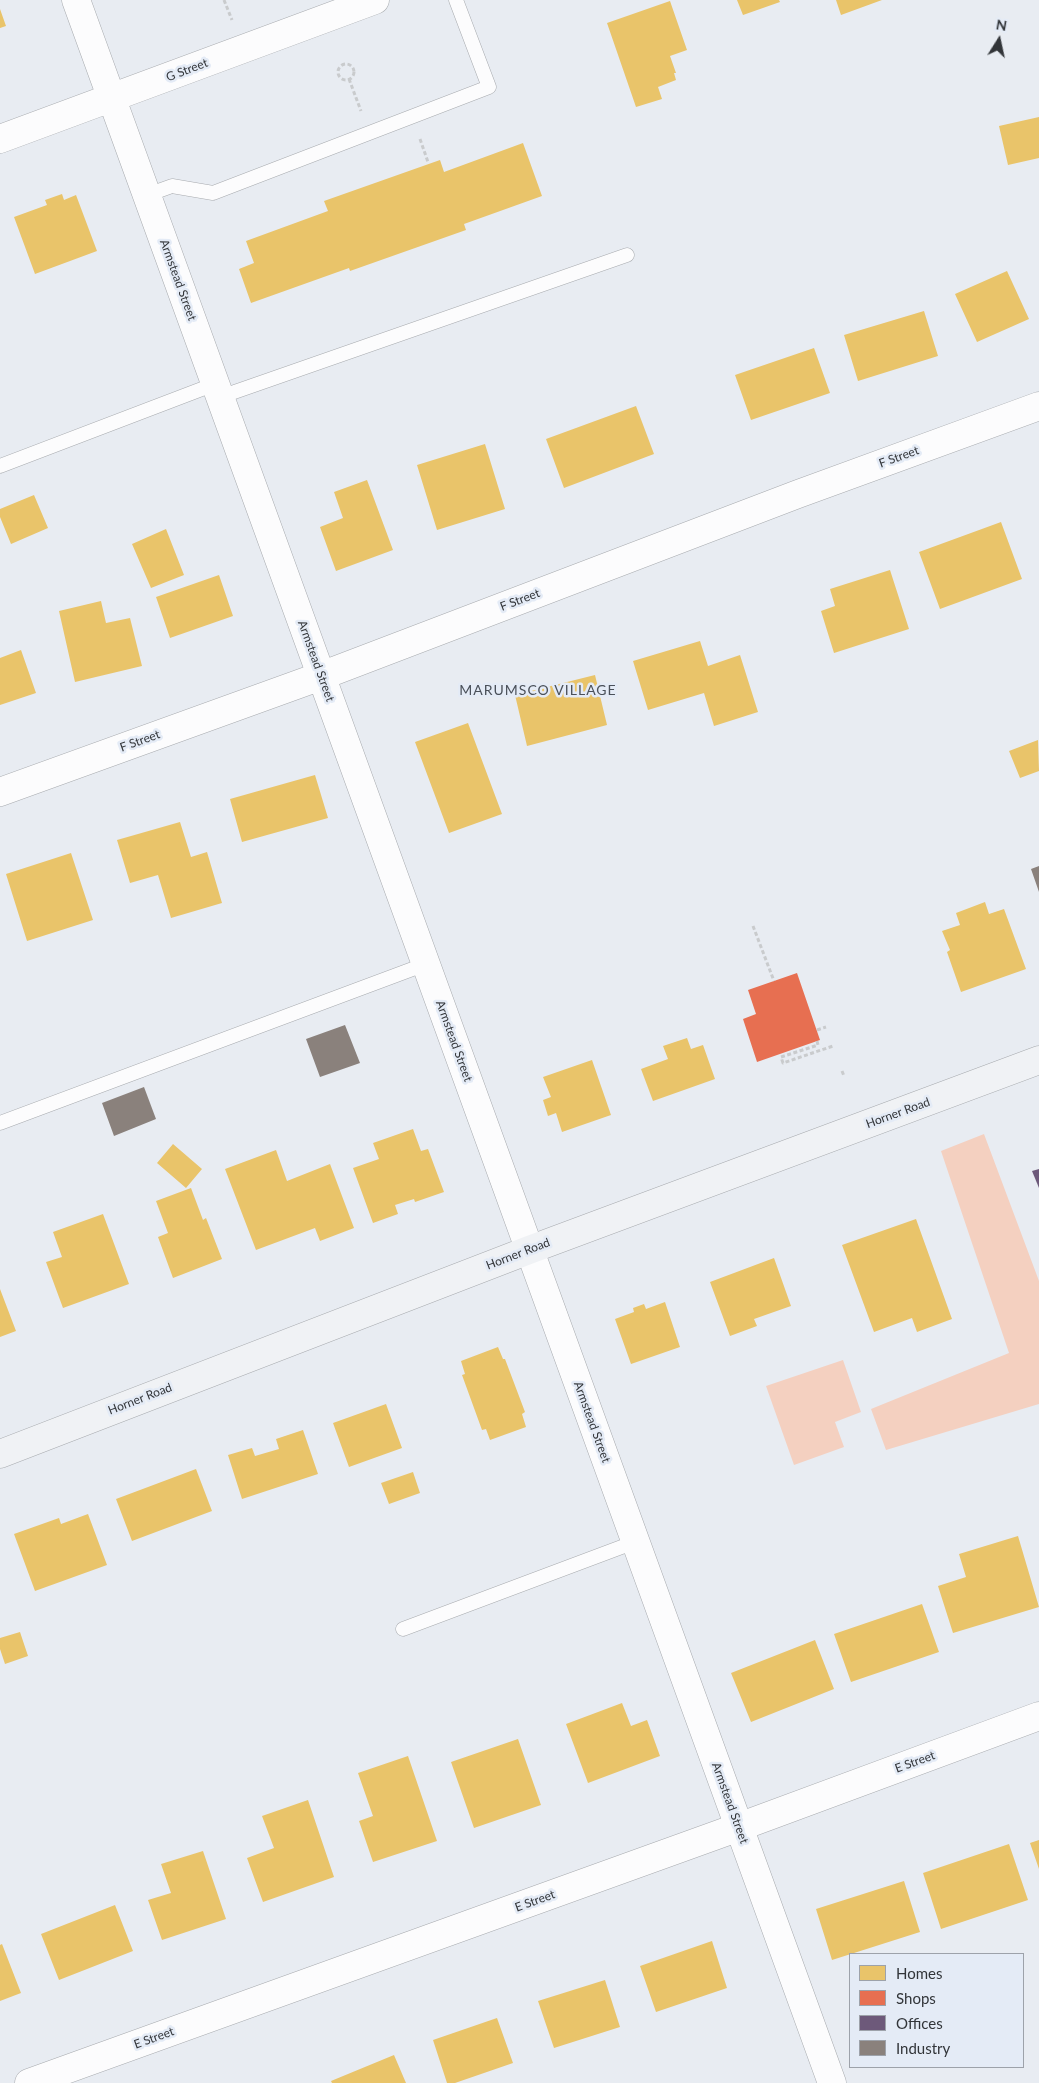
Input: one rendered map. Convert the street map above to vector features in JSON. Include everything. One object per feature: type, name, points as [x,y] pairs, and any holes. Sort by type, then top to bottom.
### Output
[{"type":"main road","name":"Horner Road","points":[[0,1454],[529,1250],[1039,1060]]},
{"type":"street","name":"Armstead Street","points":[[76,0],[832,2083]]},
{"type":"street","name":"G Street","points":[[0,139],[375,0]]},
{"type":"street","name":"F Street","points":[[0,792],[321,676],[798,494],[1039,406]]},
{"type":"street","name":"E Street","points":[[29,2083],[738,1827],[1039,1716]]},
{"type":"lane","points":[[147,195],[172,186],[213,194],[489,87],[456,0]]},
{"type":"lane","points":[[0,466],[218,390],[627,255]]},
{"type":"lane","points":[[0,1123],[426,964]]},
{"type":"lane","points":[[403,1630],[635,1542]]},
{"type":"path","points":[[344,64],[350,65],[354,69],[354,74],[349,79],[342,78],[339,74],[339,69],[344,64]]},
{"type":"path","points":[[349,79],[369,134]]},
{"type":"path","points":[[753,926],[774,981]]},
{"type":"path","points":[[817,1030],[826,1027]]},
{"type":"path","points":[[817,1041],[818,1045],[781,1057],[783,1063],[833,1046]]},
{"type":"path","points":[[842,1071],[844,1076]]},
{"type":"shaded area","points":[[984,1134],[1039,1281],[1039,1404],[886,1450],[871,1409],[1009,1353],[941,1151]]},
{"type":"shaded area","points":[[843,1360],[861,1412],[835,1422],[844,1447],[794,1465],[766,1386]]},
{"type":"building: Homes","points":[[737,0],[779,0],[780,2],[743,15]]},
{"type":"building: Homes","points":[[836,0],[882,0],[841,15]]},
{"type":"building: Homes","points":[[670,1],[687,50],[670,56],[676,73],[674,73],[676,80],[658,87],[662,99],[636,107],[607,23]]},
{"type":"building: Homes","points":[[0,9],[6,26],[0,28]]},
{"type":"building: Homes","points":[[1039,117],[1039,158],[1008,165],[999,126]]},
{"type":"building: Homes","points":[[523,143],[542,196],[464,224],[466,230],[350,271],[349,268],[251,303],[239,269],[254,263],[246,241],[328,211],[324,201],[440,160],[444,172]]},
{"type":"building: Homes","points":[[62,194],[64,200],[76,195],[97,251],[35,274],[14,217],[47,205],[45,200]]},
{"type":"building: Homes","points":[[1007,271],[1029,319],[977,342],[955,294]]},
{"type":"building: Homes","points":[[924,311],[938,356],[858,381],[844,335]]},
{"type":"building: Homes","points":[[814,348],[830,393],[751,420],[735,375]]},
{"type":"building: Homes","points":[[636,406],[654,454],[564,488],[546,439]]},
{"type":"building: Homes","points":[[485,444],[505,509],[437,530],[417,465]]},
{"type":"building: Homes","points":[[367,480],[393,550],[336,571],[320,527],[343,518],[334,492]]},
{"type":"building: Homes","points":[[34,495],[48,528],[11,544],[0,517],[0,509]]},
{"type":"building: Homes","points":[[1001,522],[1022,579],[940,609],[919,552]]},
{"type":"building: Homes","points":[[166,529],[184,575],[151,588],[132,544]]},
{"type":"building: Homes","points":[[890,570],[909,629],[834,653],[821,611],[835,606],[830,589]]},
{"type":"building: Homes","points":[[219,575],[233,616],[170,638],[156,597]]},
{"type":"building: Homes","points":[[101,601],[106,623],[130,618],[142,666],[75,682],[59,611]]},
{"type":"building: Homes","points":[[700,641],[708,666],[740,655],[758,712],[714,726],[704,693],[648,710],[633,661]]},
{"type":"building: Homes","points":[[21,650],[36,693],[0,705],[0,658]]},
{"type":"building: Homes","points":[[595,675],[607,725],[527,746],[515,695]]},
{"type":"building: Homes","points":[[468,723],[502,814],[449,833],[415,742]]},
{"type":"building: Homes","points":[[1038,740],[1039,771],[1020,778],[1009,751]]},
{"type":"building: Homes","points":[[315,775],[328,818],[242,842],[230,799]]},
{"type":"building: Homes","points":[[180,822],[191,857],[207,852],[222,903],[171,918],[158,875],[130,883],[117,840]]},
{"type":"building: Homes","points":[[71,853],[93,920],[27,941],[6,874]]},
{"type":"building: Homes","points":[[985,902],[989,914],[1004,909],[1026,969],[961,992],[947,952],[950,950],[942,931],[960,925],[956,913]]},
{"type":"building: Homes","points":[[687,1038],[691,1049],[703,1045],[715,1079],[653,1101],[641,1069],[668,1059],[663,1046]]},
{"type":"building: Homes","points":[[592,1060],[611,1115],[562,1132],[556,1113],[548,1116],[543,1100],[551,1097],[543,1077]]},
{"type":"building: Homes","points":[[413,1129],[421,1151],[428,1149],[444,1192],[415,1202],[414,1199],[395,1205],[398,1214],[373,1223],[353,1168],[379,1159],[373,1143]]},
{"type":"building: Homes","points":[[173,1144],[202,1169],[186,1188],[157,1163]]},
{"type":"building: Homes","points":[[276,1150],[287,1181],[330,1164],[354,1228],[320,1241],[315,1228],[256,1250],[225,1169]]},
{"type":"building: Homes","points":[[191,1188],[203,1220],[206,1218],[222,1259],[173,1278],[158,1237],[168,1233],[156,1201]]},
{"type":"building: Homes","points":[[103,1214],[129,1284],[63,1308],[46,1262],[62,1257],[53,1232]]},
{"type":"building: Homes","points":[[916,1219],[952,1319],[917,1332],[912,1318],[874,1332],[842,1245]]},
{"type":"building: Homes","points":[[774,1258],[791,1306],[754,1319],[757,1326],[730,1336],[710,1282]]},
{"type":"building: Homes","points":[[0,1289],[16,1331],[0,1337]]},
{"type":"building: Homes","points":[[665,1302],[680,1347],[631,1364],[615,1319],[634,1312],[633,1308],[644,1304],[646,1309]]},
{"type":"building: Homes","points":[[498,1347],[503,1359],[505,1359],[525,1412],[522,1414],[526,1427],[490,1440],[486,1429],[482,1430],[462,1375],[465,1374],[461,1361]]},
{"type":"building: Homes","points":[[386,1404],[402,1448],[349,1467],[333,1423]]},
{"type":"building: Homes","points":[[303,1430],[318,1474],[242,1499],[228,1455],[252,1448],[255,1456],[279,1449],[276,1439]]},
{"type":"building: Homes","points":[[196,1469],[212,1511],[132,1541],[116,1499]]},
{"type":"building: Homes","points":[[413,1472],[420,1493],[389,1504],[381,1483]]},
{"type":"building: Homes","points":[[88,1514],[107,1565],[35,1591],[14,1534],[59,1518],[61,1524]]},
{"type":"building: Homes","points":[[1018,1536],[1039,1607],[953,1633],[938,1586],[966,1577],[959,1554]]},
{"type":"building: Homes","points":[[922,1604],[939,1652],[851,1682],[834,1634]]},
{"type":"building: Homes","points":[[20,1632],[28,1656],[5,1664],[0,1649],[0,1638]]},
{"type":"building: Homes","points":[[815,1640],[834,1689],[751,1722],[731,1673]]},
{"type":"building: Homes","points":[[622,1703],[631,1726],[647,1720],[660,1756],[588,1783],[566,1724]]},
{"type":"building: Homes","points":[[518,1739],[541,1805],[474,1828],[451,1762]]},
{"type":"building: Homes","points":[[408,1756],[437,1841],[373,1862],[359,1821],[373,1816],[358,1773]]},
{"type":"building: Homes","points":[[308,1800],[334,1877],[263,1902],[247,1858],[274,1848],[262,1816]]},
{"type":"building: Homes","points":[[1039,1840],[1039,1869],[1030,1843]]},
{"type":"building: Homes","points":[[1009,1844],[1028,1900],[941,1929],[923,1873]]},
{"type":"building: Homes","points":[[203,1851],[226,1919],[162,1940],[148,1900],[171,1893],[161,1864]]},
{"type":"building: Homes","points":[[904,1881],[920,1932],[849,1953],[832,1960],[816,1909]]},
{"type":"building: Homes","points":[[115,1905],[133,1951],[59,1980],[41,1934]]},
{"type":"building: Homes","points":[[712,1941],[727,1988],[656,2012],[640,1966]]},
{"type":"building: Homes","points":[[2,1944],[21,1993],[0,2001],[0,1945]]},
{"type":"building: Homes","points":[[605,1980],[620,2027],[554,2048],[538,2001]]},
{"type":"building: Homes","points":[[497,2018],[513,2063],[455,2083],[447,2083],[433,2040]]},
{"type":"building: Homes","points":[[394,2055],[406,2083],[332,2083],[331,2081]]},
{"type":"building: Shops","points":[[797,973],[820,1040],[757,1062],[743,1019],[756,1014],[748,990]]},
{"type":"building: Offices","points":[[1039,1169],[1039,1188],[1032,1171]]},
{"type":"building: Industry","points":[[1039,866],[1039,892],[1031,869]]},
{"type":"building: Industry","points":[[345,1025],[360,1063],[320,1077],[306,1039]]},
{"type":"building: Industry","points":[[144,1087],[156,1119],[114,1136],[102,1103]]},
{"type":"district","name":"MARUMSCO VILLAGE","points":[[538,690]]}]
